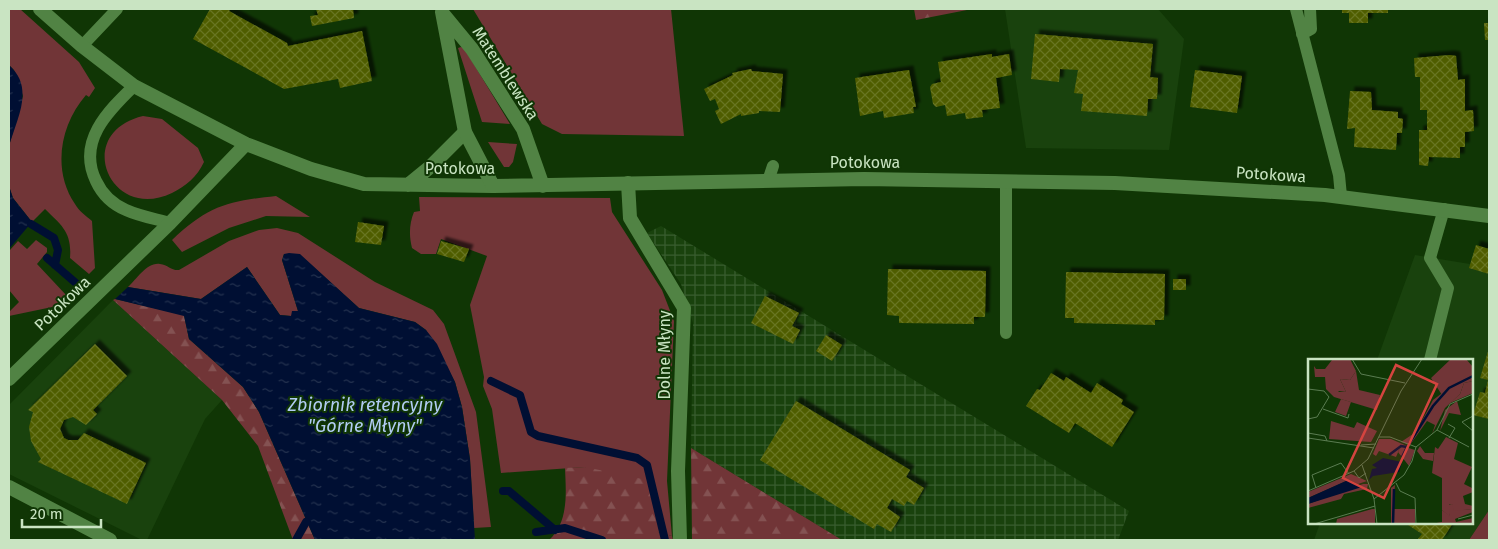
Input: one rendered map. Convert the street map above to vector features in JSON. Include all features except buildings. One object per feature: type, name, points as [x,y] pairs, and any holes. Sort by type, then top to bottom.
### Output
[{"type":"street","name":"Potokowa","points":[[40,9],[82,46],[134,86],[246,144],[338,178],[364,184],[542,186],[864,179],[1006,181],[1214,187],[1341,196],[1489,216]]},
{"type":"street","name":"Matemblewska","points":[[441,10],[465,132],[493,186]]},
{"type":"street","name":"Matemblewska","points":[[441,10],[472,48],[522,129],[542,186]]},
{"type":"street","points":[[408,185],[465,132]]},
{"type":"street","name":"Potokowa","points":[[9,380],[170,223],[246,144]]},
{"type":"street","name":"Dolne Młyny","points":[[628,183],[630,218],[684,308],[678,471],[680,540]]},
{"type":"street","points":[[9,487],[110,540]]},
{"type":"lane","points":[[82,46],[117,9]]},
{"type":"lane","points":[[1296,9],[1339,175],[1341,196]]},
{"type":"lane","points":[[1302,34],[1311,28],[1310,9]]},
{"type":"lane","points":[[134,86],[104,117],[92,137],[89,152],[91,171],[100,189],[111,202],[126,210],[170,223]]},
{"type":"lane","points":[[768,181],[773,166]]},
{"type":"lane","points":[[1006,181],[1006,333]]},
{"type":"lane","points":[[1430,359],[1448,288],[1430,258],[1444,210]]},
{"type":"shaded area","points":[[1005,9],[1158,9],[1184,39],[1169,150],[1026,148]]},
{"type":"shaded area","points":[[661,226],[1129,511],[1118,540],[842,540],[691,448],[693,323],[681,284],[647,233]]},
{"type":"shaded area","points":[[1476,245],[1489,249],[1489,510],[1469,540],[1314,540],[1320,524],[1473,524],[1473,359],[1377,359],[1415,255],[1470,264]]},
{"type":"shaded area","points":[[113,300],[222,400],[205,419],[147,540],[142,540],[9,474],[9,405]]},
{"type":"green space","points":[[9,9],[20,9],[79,62],[95,88],[89,97],[86,95],[77,107],[70,120],[62,148],[63,177],[68,191],[78,209],[92,221],[95,268],[89,274],[70,258],[69,242],[61,225],[45,209],[32,222],[13,198],[9,186],[9,146],[23,96],[14,70],[9,65]]},
{"type":"green space","points":[[473,9],[671,9],[684,136],[562,134],[542,124]]},
{"type":"green space","points":[[914,9],[972,9],[916,20]]},
{"type":"green space","points":[[458,48],[464,48],[510,124],[482,122]]},
{"type":"green space","points":[[143,116],[162,119],[198,148],[204,162],[194,177],[182,187],[172,193],[150,199],[131,196],[117,186],[108,172],[105,156],[109,139],[121,125]]},
{"type":"green space","points":[[488,142],[517,144],[513,162],[509,167],[504,167]]},
{"type":"green space","points":[[276,196],[310,217],[266,216],[229,228],[182,252],[172,240],[208,212],[231,203]]},
{"type":"green space","points":[[419,197],[610,198],[612,212],[662,290],[674,321],[667,481],[672,536],[658,532],[585,467],[501,473],[492,409],[483,386],[484,377],[470,305],[487,256],[441,239],[436,254],[421,254],[412,248],[410,226],[414,212],[420,211]]},
{"type":"green space","points":[[277,228],[298,233],[375,282],[433,310],[444,324],[476,412],[491,527],[474,528],[470,459],[462,407],[455,382],[426,330],[415,322],[359,308],[300,255],[284,254],[282,260],[298,311],[291,316],[280,315],[247,267],[201,299],[128,287],[142,272],[155,264],[179,270],[229,241],[259,230]]},
{"type":"green space","points":[[36,240],[47,248],[47,252],[37,264],[67,296],[57,306],[9,316],[9,312],[19,302],[9,290],[9,249],[18,241],[27,249]]},
{"type":"green space","points":[[113,300],[184,315],[189,339],[243,387],[259,412],[315,540],[293,540],[258,446],[222,400]]},
{"type":"green space","points":[[691,448],[842,540],[692,540]]},
{"type":"green space","points":[[585,467],[647,480],[658,532],[672,536],[673,540],[549,540],[560,525],[563,516],[566,497],[565,468]]},
{"type":"green space","points":[[1489,510],[1489,540],[1469,540]]},
{"type":"water","points":[[9,65],[17,74],[23,93],[22,104],[9,146]]},
{"type":"water","points":[[9,186],[13,198],[32,222],[9,249]]},
{"type":"water","name":"Zbiornik retencyjny \"Górne Młyny\"","points":[[284,254],[300,254],[359,308],[415,322],[426,330],[437,344],[455,382],[462,407],[470,459],[475,540],[315,540],[259,412],[243,387],[189,339],[184,316],[115,299],[128,287],[201,299],[247,267],[280,315],[291,316],[292,311],[298,311],[282,260]]},
{"type":"waterway","points":[[31,224],[54,238],[58,250],[55,265]]},
{"type":"waterway","points":[[47,258],[77,284]]},
{"type":"waterway","points":[[491,381],[520,395],[531,432],[538,436],[637,458],[647,465],[665,540]]},
{"type":"waterway","points":[[503,491],[509,491],[555,530]]},
{"type":"waterway","points":[[296,540],[306,522]]},
{"type":"waterway","points":[[536,532],[565,528],[602,540]]}]
